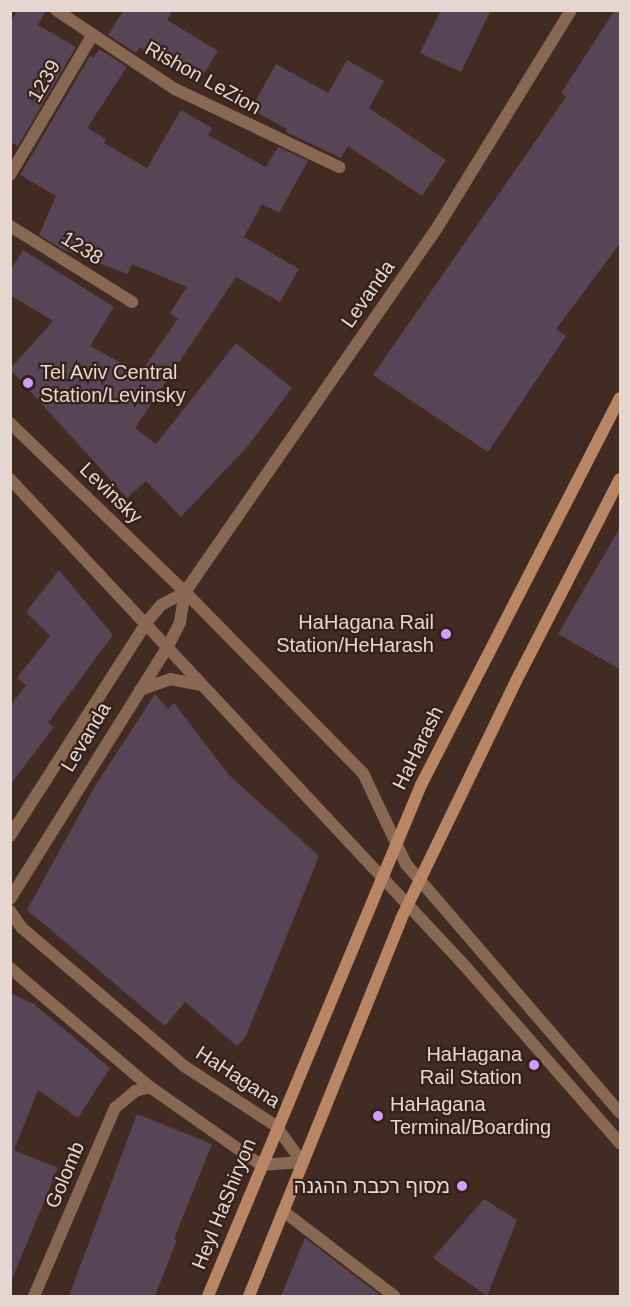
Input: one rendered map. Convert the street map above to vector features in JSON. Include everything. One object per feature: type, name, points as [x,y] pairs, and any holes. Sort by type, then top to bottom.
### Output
[{"type":"main road","name":"HaHarash","points":[[276,1126],[421,785],[621,398]]},
{"type":"main road","points":[[249,1296],[401,919],[516,681],[621,479]]},
{"type":"main road","name":"Heyl HaShiryon","points":[[208,1296],[276,1126]]},
{"type":"street","name":"Rishon LeZion","points":[[56,10],[175,89],[339,167]]},
{"type":"street","name":"Levanda","points":[[10,899],[137,692],[167,648],[180,622],[185,592],[437,228],[571,10]]},
{"type":"street","name":"1239","points":[[10,175],[92,36]]},
{"type":"street","name":"1238","points":[[10,226],[132,302]]},
{"type":"street","name":"Levinsky","points":[[10,423],[185,592]]},
{"type":"street","points":[[10,479],[322,813],[621,1143]]},
{"type":"street","name":"Levanda","points":[[10,836],[146,623],[161,605],[185,592]]},
{"type":"street","points":[[185,592],[363,773],[406,864],[621,1113]]},
{"type":"street","points":[[137,692],[170,679],[204,687]]},
{"type":"street","name":"HaHagana","points":[[10,911],[22,928],[184,1066],[276,1126],[302,1162]]},
{"type":"street","points":[[10,968],[150,1087],[261,1165],[302,1162]]},
{"type":"street","points":[[10,976],[26,982]]},
{"type":"street","name":"Golomb","points":[[34,1296],[115,1108],[135,1091],[150,1087]]},
{"type":"street","points":[[283,1211],[394,1296]]},
{"type":"building","points":[[18,10],[46,10],[38,25],[76,47],[18,146],[10,142],[10,22]]},
{"type":"building","points":[[124,10],[173,10],[167,20],[218,51],[198,83],[140,47],[136,53],[108,35]]},
{"type":"building","points":[[441,10],[491,10],[461,72],[420,53]]},
{"type":"building","points":[[615,10],[621,10],[621,242],[556,329],[566,336],[488,452],[373,375],[566,97],[561,93]]},
{"type":"building","points":[[99,49],[127,67],[87,128],[106,139],[104,143],[147,168],[181,110],[212,128],[208,135],[266,167],[278,147],[308,161],[279,213],[262,204],[244,237],[299,269],[280,302],[236,277],[135,428],[156,444],[236,343],[292,388],[247,447],[181,517],[146,481],[127,498],[10,369],[53,321],[10,295],[10,271],[23,250],[114,307],[90,346],[140,373],[178,319],[170,313],[187,287],[132,264],[128,274],[62,249],[39,235],[56,196],[20,175],[90,56],[93,58]]},
{"type":"building","points":[[347,60],[384,81],[369,108],[446,160],[422,196],[348,146],[341,158],[286,132],[287,129],[251,109],[276,64],[328,93]]},
{"type":"building","points":[[621,526],[621,670],[558,634]]},
{"type":"building","points":[[59,570],[113,635],[48,723],[54,727],[10,785],[10,706],[26,685],[17,678],[50,636],[26,612]]},
{"type":"building","points":[[155,694],[168,709],[174,703],[229,775],[319,856],[246,1036],[237,1046],[185,1002],[165,1026],[27,910],[95,786]]},
{"type":"building","points":[[10,993],[34,1004],[110,1068],[78,1118],[38,1090],[14,1150],[58,1168],[12,1279]]},
{"type":"building","points":[[137,1114],[212,1144],[174,1239],[177,1240],[155,1296],[69,1296]]},
{"type":"building","points":[[484,1199],[517,1220],[487,1296],[433,1258]]},
{"type":"building","points":[[305,1238],[381,1296],[281,1296]]},
{"type":"place","name":"Tel Aviv Central Station/Levinsky","points":[[28,383]]},
{"type":"place","name":"HaHagana Rail Station/HeHarash","points":[[446,634]]},
{"type":"place","name":"HaHagana Rail Station","points":[[534,1065]]},
{"type":"place","name":"HaHagana Terminal/Boarding","points":[[378,1116]]},
{"type":"place","name":"מסוף רכבת ההגנה","points":[[462,1186]]}]
